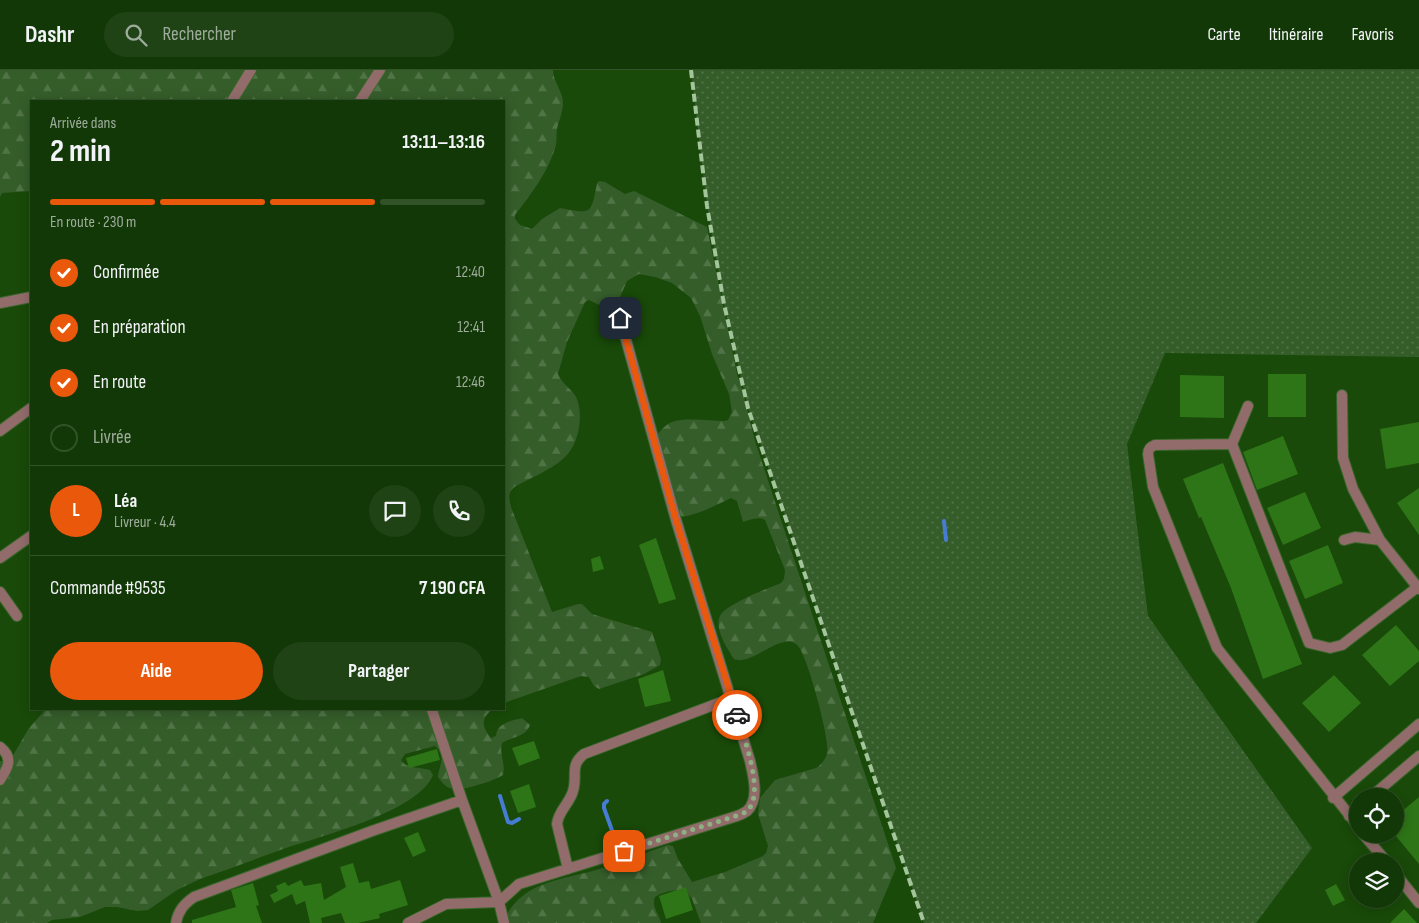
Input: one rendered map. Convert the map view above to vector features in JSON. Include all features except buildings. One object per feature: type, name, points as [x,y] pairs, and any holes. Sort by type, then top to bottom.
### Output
[{"type":"street","points":[[233,100],[251,70]]},
{"type":"street","points":[[361,100],[380,70]]},
{"type":"street","points":[[0,303],[30,297]]},
{"type":"street","points":[[408,923],[446,904],[499,902],[519,884],[736,816],[748,810],[753,801],[755,784],[750,761],[676,520],[620,318]]},
{"type":"street","points":[[1248,406],[1232,444],[1308,643],[1330,648],[1342,645],[1419,587],[1380,540],[1353,489],[1343,458],[1342,395]]},
{"type":"street","points":[[0,431],[30,409]]},
{"type":"street","points":[[1232,444],[1151,446],[1148,454],[1154,487],[1217,648],[1349,816]]},
{"type":"street","points":[[0,558],[30,537]]},
{"type":"street","points":[[1344,540],[1355,537],[1380,540]]},
{"type":"street","points":[[0,592],[17,616]]},
{"type":"street","points":[[568,869],[557,817],[573,794],[574,768],[577,759],[584,754],[732,698]]},
{"type":"street","points":[[432,710],[499,902],[504,923]]},
{"type":"street","points":[[1334,798],[1419,724]]},
{"type":"street","points":[[0,747],[4,750],[9,760],[9,767],[0,780]]},
{"type":"street","points":[[1381,788],[1419,756]]},
{"type":"street","points":[[176,923],[179,912],[194,897],[462,800]]},
{"type":"street","points":[[1371,843],[1379,853]]},
{"type":"street","points":[[1404,884],[1419,903]]},
{"type":"green space","points":[[0,70],[553,70],[563,103],[557,129],[556,145],[544,173],[515,215],[515,219],[520,225],[532,229],[542,219],[560,208],[578,211],[588,210],[591,207],[599,181],[605,182],[625,194],[634,191],[707,227],[737,374],[755,441],[896,868],[873,923],[701,923],[692,899],[686,891],[678,890],[666,892],[655,897],[655,907],[661,923],[504,923],[515,903],[533,889],[668,845],[673,846],[678,859],[692,882],[725,872],[763,856],[768,846],[758,814],[760,798],[775,780],[818,767],[823,762],[827,753],[822,717],[807,665],[798,645],[792,642],[785,642],[748,659],[741,660],[734,659],[722,638],[719,627],[720,616],[730,607],[748,597],[781,583],[784,579],[785,570],[765,520],[757,518],[743,522],[737,501],[731,498],[697,513],[676,517],[657,435],[672,422],[691,419],[725,421],[728,420],[732,412],[729,394],[712,354],[700,316],[691,298],[672,283],[639,274],[627,281],[616,306],[606,307],[589,300],[585,302],[567,342],[558,374],[578,402],[580,417],[576,440],[563,459],[547,470],[516,486],[511,491],[509,498],[552,612],[582,604],[592,614],[652,632],[661,659],[660,665],[644,674],[599,689],[594,686],[589,677],[581,676],[505,703],[505,100],[30,100],[30,191],[2,193],[0,197]]},
{"type":"green space","points":[[691,70],[1419,70],[1419,357],[1165,353],[1127,444],[1148,616],[1312,848],[1256,923],[924,923],[748,408],[724,304],[707,206]]},
{"type":"green space","points":[[45,710],[492,710],[484,719],[485,730],[491,738],[496,736],[502,725],[509,722],[522,718],[530,725],[522,734],[502,743],[503,775],[485,783],[469,787],[450,788],[438,777],[441,753],[435,746],[405,754],[401,760],[403,763],[430,770],[433,775],[424,788],[409,800],[390,811],[345,829],[200,879],[177,890],[148,910],[137,911],[105,907],[80,917],[52,920],[47,923],[0,923],[0,761],[8,761],[12,757],[29,728]]},
{"type":"waterway","points":[[944,521],[946,540]]},
{"type":"waterway","points":[[500,796],[508,822],[512,823],[519,819]]},
{"type":"waterway","points":[[607,801],[604,804],[604,808],[619,850]]},
{"type":"railway","points":[[691,70],[707,206],[724,304],[748,408],[924,923]]},
{"type":"way so far","points":[[624,851],[736,816],[748,810],[753,801],[755,784],[737,715]]},
{"type":"route","points":[[620,318],[676,520],[737,715]]}]
